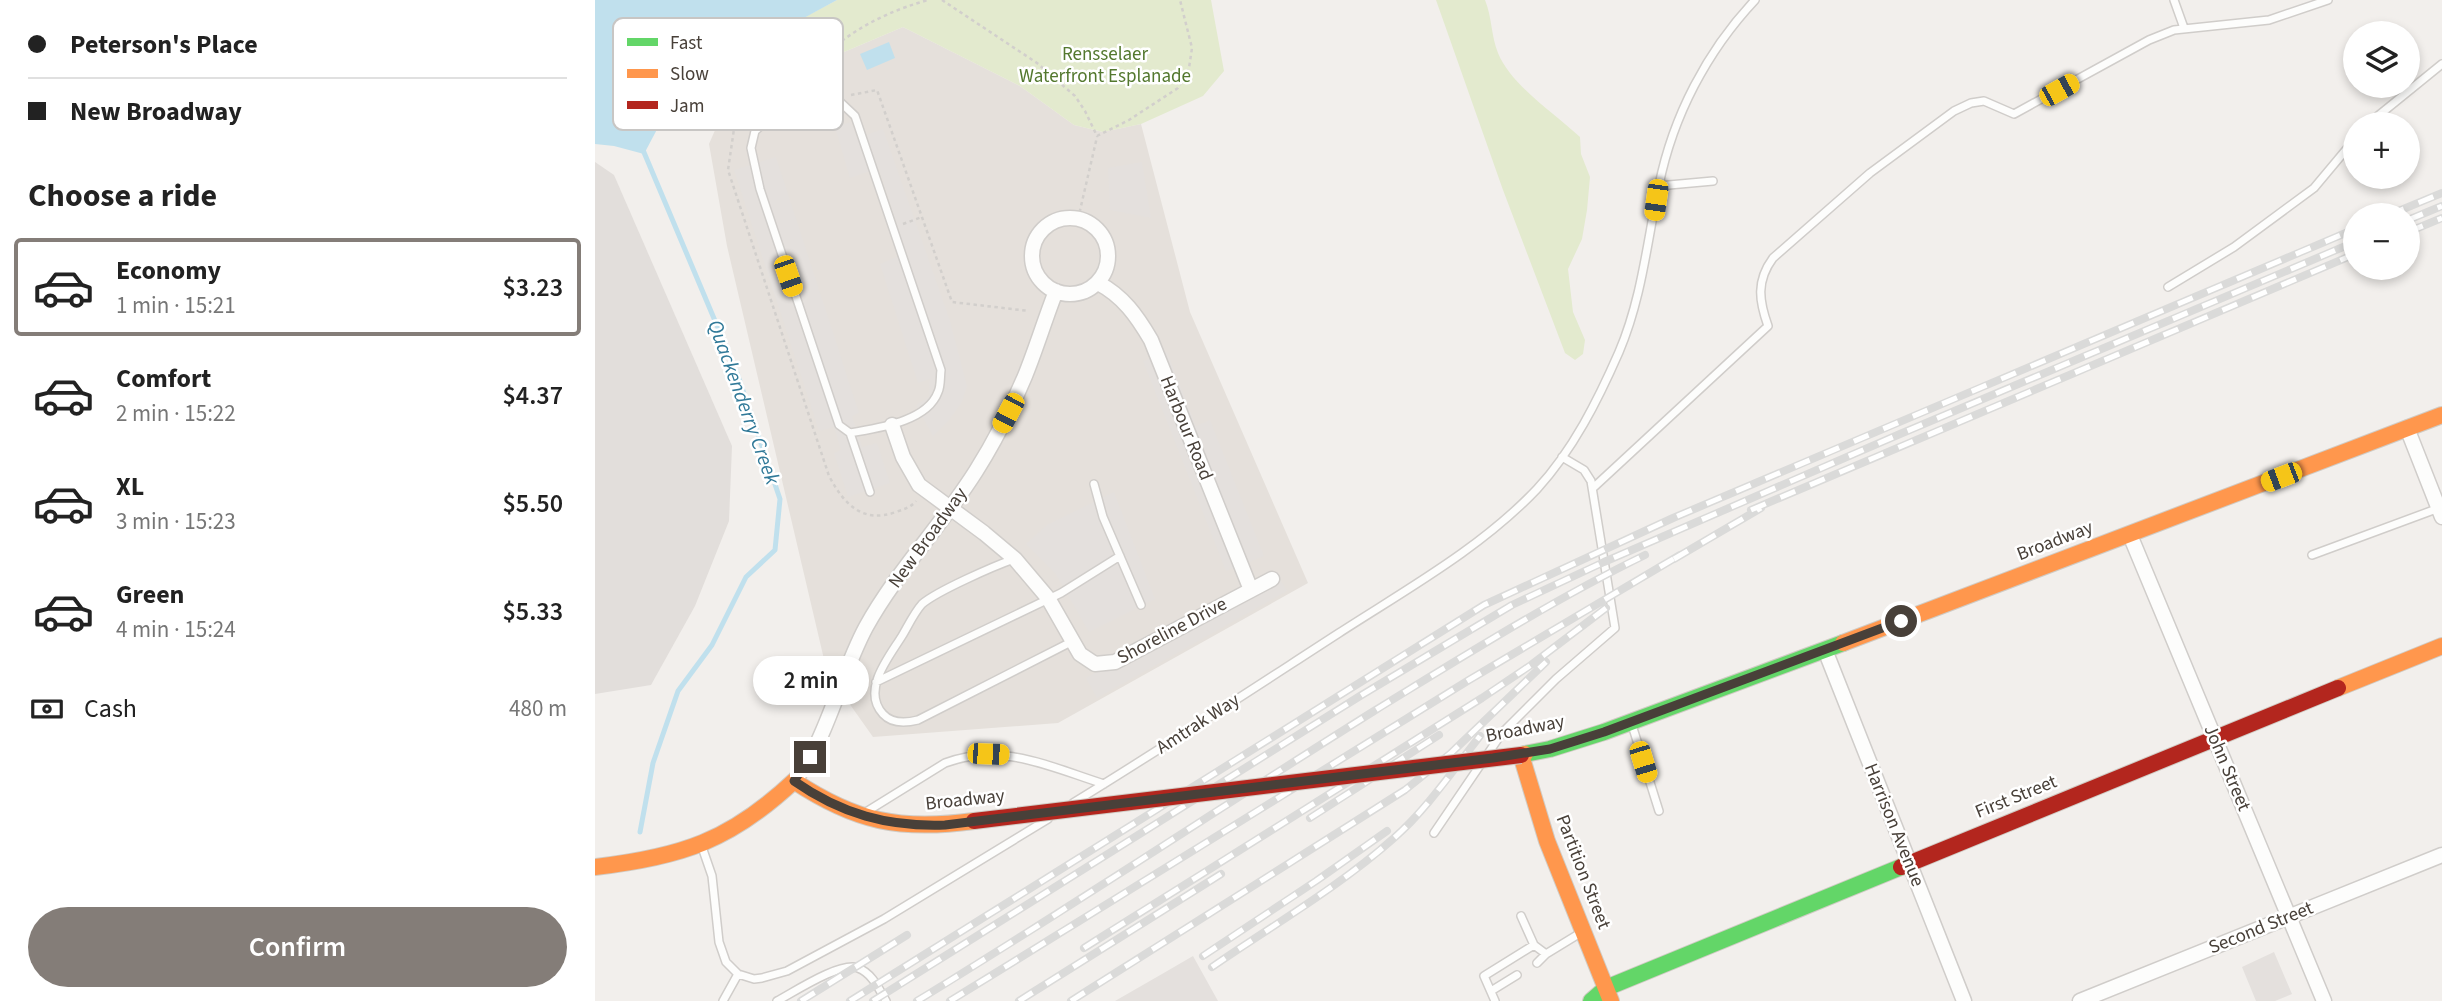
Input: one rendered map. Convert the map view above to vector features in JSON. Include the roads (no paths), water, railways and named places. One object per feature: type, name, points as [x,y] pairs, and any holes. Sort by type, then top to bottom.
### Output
[{"type":"street","points":[[1062,219],[1078,219],[1094,227],[1107,247],[1106,271],[1098,284],[1079,293],[1064,294],[1043,284],[1034,270],[1032,253],[1039,235],[1054,222],[1062,219]]},
{"type":"street","name":"Harbour Road","points":[[1098,284],[1123,300],[1151,340],[1251,590]]},
{"type":"street","name":"New Broadway","points":[[794,781],[810,757],[849,661],[874,612],[977,469],[1008,413],[1026,373],[1056,291]]},
{"type":"street","name":"Broadway","points":[[794,781],[819,798],[861,815],[909,826],[974,821],[1521,755],[1563,745],[1825,650],[2442,415]]},
{"type":"street","name":"Shoreline Drive","points":[[892,425],[912,476],[925,491],[1015,559],[1048,598],[1080,654],[1090,662],[1109,664],[1272,579]]},
{"type":"street","points":[[2407,428],[2440,512]]},
{"type":"street","name":"John Street","points":[[2130,535],[2324,1001]]},
{"type":"street","name":"First Street","points":[[1591,1001],[1909,864],[2442,646]]},
{"type":"street","name":"Harrison Avenue","points":[[1825,650],[1964,1001]]},
{"type":"street","name":"Partition Street","points":[[1521,755],[1547,841],[1609,995]]},
{"type":"street","points":[[595,867],[652,860],[702,846],[746,822],[794,781]]},
{"type":"street","name":"Second Street","points":[[2080,1001],[2442,855]]},
{"type":"lane","name":"Amtrak Way","points":[[739,974],[754,979],[787,971],[884,919],[1104,784],[1454,558],[1536,490],[1562,457],[1594,403],[1628,330],[1647,258],[1658,186],[1672,137],[1692,89],[1714,50],[1755,0]]},
{"type":"lane","points":[[2174,0],[2184,28]]},
{"type":"lane","points":[[1593,488],[1768,326],[1760,303],[1762,283],[1768,265],[1781,250],[1870,173],[1963,106],[1984,101],[2014,114],[2149,40],[2184,28],[2269,20],[2328,0]]},
{"type":"lane","points":[[2383,112],[2442,64]]},
{"type":"lane","points":[[843,105],[855,116],[941,370],[939,392],[926,409],[892,425],[850,433]]},
{"type":"lane","points":[[756,130],[751,148],[760,189],[839,425],[850,433],[870,492]]},
{"type":"lane","points":[[2168,287],[2234,247],[2314,188],[2343,153]]},
{"type":"lane","points":[[1658,186],[1713,181]]},
{"type":"lane","points":[[1434,833],[1502,733],[1556,679],[1615,628],[1593,488],[1584,470],[1562,457]]},
{"type":"lane","points":[[1094,484],[1103,517],[1141,605]]},
{"type":"lane","points":[[2312,555],[2440,512]]},
{"type":"lane","points":[[876,682],[1066,590],[1120,556]]},
{"type":"lane","points":[[1015,559],[996,566],[922,605],[886,661],[876,682],[876,699],[881,711],[890,719],[912,722],[1073,641]]},
{"type":"lane","points":[[1630,721],[1659,811]]},
{"type":"lane","points":[[861,815],[945,763],[971,756],[1012,756],[1104,784]]},
{"type":"lane","points":[[702,846],[712,876],[719,942],[731,970],[739,974],[723,1001]]},
{"type":"lane","points":[[1521,916],[1534,945],[1546,954]]},
{"type":"lane","points":[[1538,963],[1546,954],[1583,932]]},
{"type":"lane","points":[[1496,1001],[1483,976],[1534,945]]},
{"type":"lane","points":[[777,1001],[838,969],[851,966],[861,969],[872,978],[886,1001]]},
{"type":"lane","points":[[1490,990],[1517,975]]},
{"type":"water","points":[[595,0],[837,0],[804,18],[613,18],[613,130],[657,130],[644,154],[595,144]]},
{"type":"water","points":[[889,42],[895,58],[867,70],[860,54]]},
{"type":"waterway","name":"Quackenderry Creek","points":[[640,832],[653,763],[678,691],[712,645],[746,577],[775,550],[780,499],[737,373],[643,150]]},
{"type":"railway","points":[[2418,203],[2442,193]]},
{"type":"railway","points":[[2420,215],[2442,206]]},
{"type":"railway","points":[[2420,227],[2442,218]]},
{"type":"railway","points":[[850,1001],[1484,605],[1673,518],[2343,234]]},
{"type":"railway","points":[[873,1001],[1360,696],[1512,605],[1604,562],[1900,434],[2343,247]]},
{"type":"railway","points":[[1751,510],[2343,259]]},
{"type":"railway","points":[[1674,559],[1761,508]]},
{"type":"railway","points":[[917,1001],[1374,711],[1542,610],[1645,555]]},
{"type":"railway","points":[[950,1001],[1469,680],[1680,555]]},
{"type":"railway","points":[[1084,948],[1482,698],[1606,608]]},
{"type":"railway","points":[[1071,1001],[1405,790],[1451,753],[1546,662]]},
{"type":"railway","points":[[1310,818],[1439,735]]},
{"type":"railway","points":[[1212,967],[1328,889],[1394,838],[1429,802],[1480,736]]},
{"type":"railway","points":[[1203,956],[1387,831]]},
{"type":"railway","points":[[1019,1001],[1221,874]]},
{"type":"railway","points":[[801,1001],[907,935]]},
{"type":"park label","name":"Rensselaer Waterfront Esplanade","points":[[1105,65]]}]
